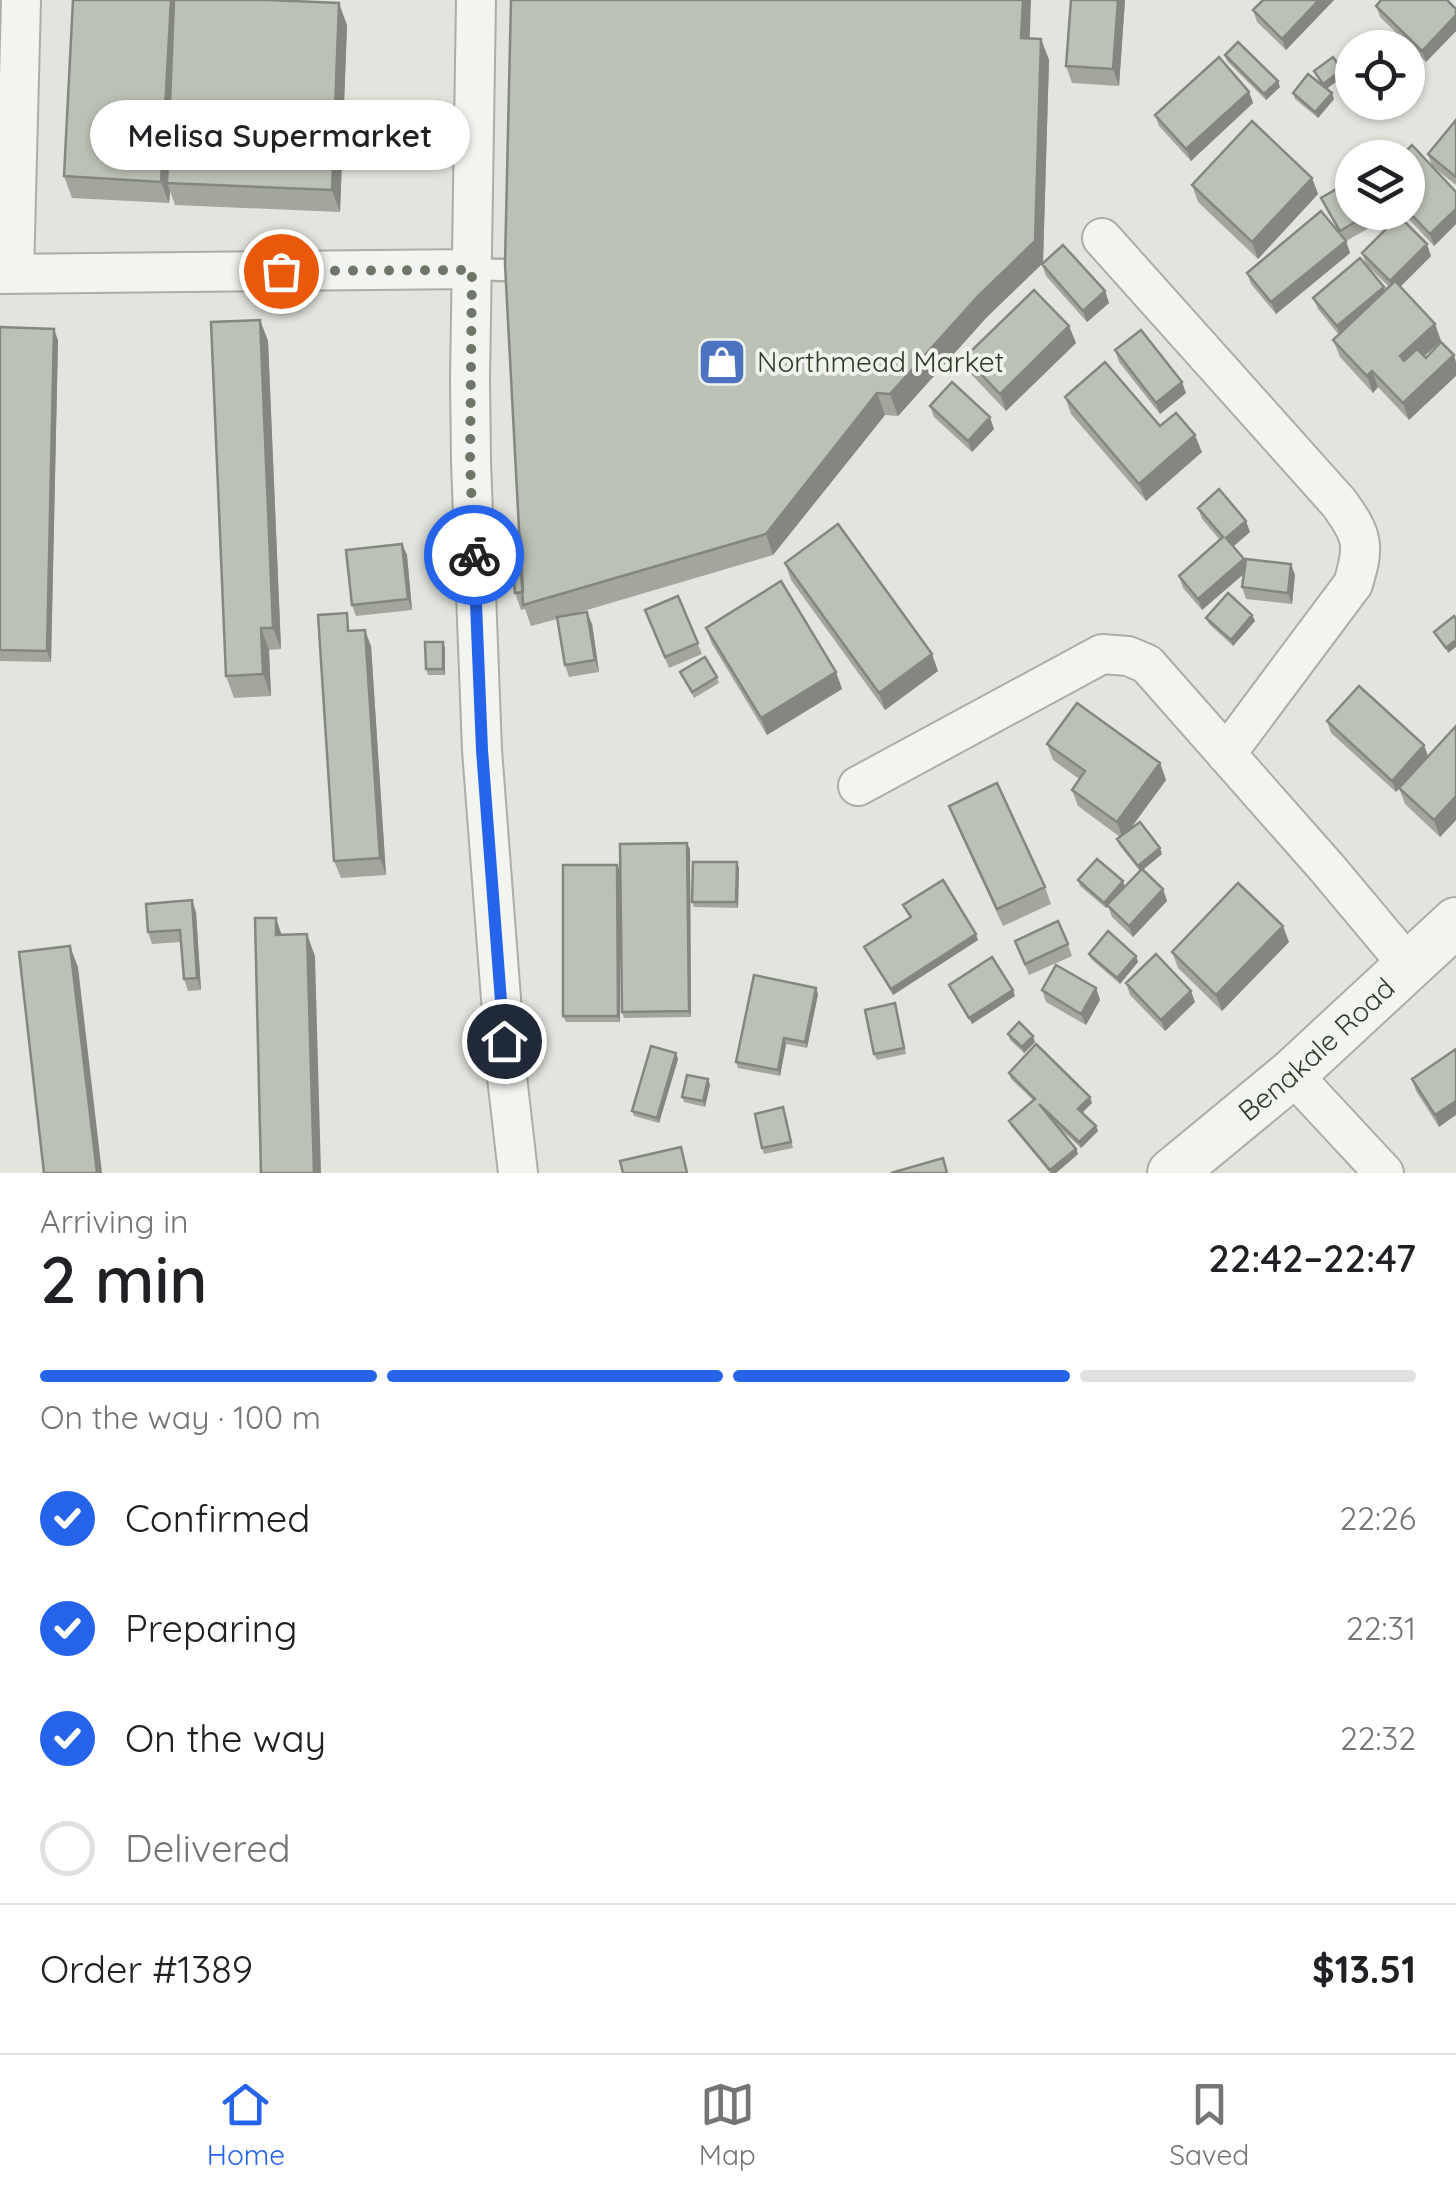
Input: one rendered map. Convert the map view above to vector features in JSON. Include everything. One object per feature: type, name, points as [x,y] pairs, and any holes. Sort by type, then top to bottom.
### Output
[{"type":"street","points":[[21,0],[7,274],[472,270]]},
{"type":"street","points":[[476,0],[470,462],[482,750],[518,1173]]},
{"type":"street","points":[[1102,238],[1340,503],[1355,524],[1360,541],[1354,584],[1226,754]]},
{"type":"street","points":[[858,786],[1102,654],[1128,656],[1146,664],[1409,966]]},
{"type":"street","name":"Benakale Road","points":[[1172,1173],[1292,1074],[1456,922]]},
{"type":"street","points":[[1292,1074],[1384,1173]]},
{"type":"lane","points":[[472,270],[551,271]]},
{"type":"building","points":[[73,0],[171,0],[161,182],[64,176]]},
{"type":"building","points":[[174,0],[339,3],[332,190],[167,183]]},
{"type":"building","name":"Northmead Market","points":[[511,0],[1023,0],[1021,38],[1041,39],[1035,241],[978,296],[890,394],[877,393],[766,534],[523,605],[505,264]]},
{"type":"building","points":[[1071,0],[1118,0],[1113,69],[1066,66]]},
{"type":"building","points":[[1263,0],[1319,0],[1282,39],[1253,10]]},
{"type":"building","points":[[1381,0],[1447,0],[1456,9],[1456,15],[1425,48],[1425,30],[1401,30],[1376,6]]},
{"type":"building","points":[[1238,42],[1278,81],[1264,94],[1225,55]]},
{"type":"building","points":[[1219,57],[1249,92],[1186,149],[1155,115]]},
{"type":"building","points":[[1333,57],[1335,60],[1335,75],[1323,84],[1314,71]]},
{"type":"building","points":[[1308,74],[1332,93],[1315,112],[1293,93]]},
{"type":"building","points":[[1456,120],[1456,177],[1428,154]]},
{"type":"building","points":[[1252,121],[1312,178],[1252,242],[1192,185]]},
{"type":"building","points":[[1425,159],[1456,192],[1456,209],[1430,234],[1425,229]]},
{"type":"building","points":[[1335,190],[1335,222],[1321,198]]},
{"type":"building","points":[[1321,211],[1346,241],[1271,302],[1247,273]]},
{"type":"building","points":[[1385,230],[1413,230],[1427,244],[1390,281],[1362,253]]},
{"type":"building","points":[[1063,245],[1105,291],[1083,311],[1042,264]]},
{"type":"building","points":[[1360,258],[1384,287],[1337,326],[1313,298]]},
{"type":"building","points":[[1395,281],[1435,324],[1400,356],[1404,361],[1417,349],[1426,358],[1441,342],[1454,355],[1403,403],[1372,371],[1367,376],[1333,340]]},
{"type":"building","points":[[1034,290],[1069,326],[1000,394],[965,357]]},
{"type":"building","points":[[260,320],[273,628],[261,628],[263,674],[226,676],[211,322]]},
{"type":"building","points":[[0,327],[54,329],[47,651],[0,650]]},
{"type":"building","points":[[1141,330],[1182,382],[1156,403],[1115,350]]},
{"type":"building","points":[[1105,362],[1160,426],[1176,413],[1195,435],[1139,484],[1065,397]]},
{"type":"building","points":[[952,382],[990,417],[968,441],[930,406]]},
{"type":"building","points":[[1219,489],[1246,521],[1226,538],[1244,559],[1198,599],[1179,576],[1223,537],[1198,508]]},
{"type":"building","points":[[838,524],[932,654],[879,693],[785,563]]},
{"type":"building","points":[[520,536],[523,592],[515,593],[510,537]]},
{"type":"building","points":[[402,544],[408,599],[352,605],[346,550]]},
{"type":"building","points":[[1246,559],[1291,564],[1288,593],[1242,587]]},
{"type":"building","points":[[781,581],[836,672],[761,718],[706,628]]},
{"type":"building","points":[[1228,593],[1252,615],[1231,640],[1206,618]]},
{"type":"building","points":[[678,596],[698,643],[665,657],[645,610]]},
{"type":"building","points":[[587,612],[595,660],[565,665],[557,617]]},
{"type":"building","points":[[347,613],[348,631],[365,630],[380,858],[334,861],[318,615]]},
{"type":"building","points":[[1454,616],[1456,640],[1446,648],[1434,632]]},
{"type":"building","points":[[425,642],[443,642],[443,669],[426,669]]},
{"type":"building","points":[[705,657],[717,677],[692,692],[680,672]]},
{"type":"building","points":[[1359,686],[1424,745],[1392,781],[1327,721]]},
{"type":"building","points":[[1077,703],[1160,763],[1117,822],[1072,790],[1085,771],[1047,744]]},
{"type":"building","points":[[1456,726],[1456,796],[1434,820],[1399,788]]},
{"type":"building","points":[[997,783],[1045,887],[997,909],[949,806]]},
{"type":"building","points":[[1140,822],[1160,848],[1138,866],[1117,839]]},
{"type":"building","points":[[687,843],[689,1011],[622,1012],[620,844]]},
{"type":"building","points":[[1097,859],[1123,881],[1104,903],[1078,880]]},
{"type":"building","points":[[693,862],[737,862],[736,902],[692,902]]},
{"type":"building","points":[[563,865],[617,865],[618,1016],[563,1016]]},
{"type":"building","points":[[1142,869],[1163,889],[1129,926],[1107,905]]},
{"type":"building","points":[[943,880],[976,934],[891,989],[864,947],[911,917],[903,905]]},
{"type":"building","points":[[1238,883],[1283,926],[1216,995],[1172,952]]},
{"type":"building","points":[[192,900],[197,978],[184,979],[180,930],[148,932],[146,904]]},
{"type":"building","points":[[255,918],[276,918],[276,935],[307,934],[314,1173],[261,1173]]},
{"type":"building","points":[[1058,921],[1068,944],[1025,964],[1015,941]]},
{"type":"building","points":[[1108,931],[1136,956],[1117,978],[1089,954]]},
{"type":"building","points":[[70,946],[97,1173],[44,1173],[19,952]]},
{"type":"building","points":[[1156,954],[1191,991],[1161,1020],[1126,983]]},
{"type":"building","points":[[992,957],[1013,990],[969,1018],[949,985]]},
{"type":"building","points":[[1056,965],[1096,988],[1081,1014],[1042,990]]},
{"type":"building","points":[[754,975],[816,988],[805,1042],[784,1038],[778,1070],[736,1062]]},
{"type":"building","points":[[895,1003],[904,1048],[874,1054],[865,1010]]},
{"type":"building","points":[[1019,1022],[1033,1036],[1022,1047],[1008,1034]]},
{"type":"building","points":[[1036,1044],[1090,1097],[1078,1109],[1096,1126],[1079,1142],[1039,1104],[1076,1149],[1050,1170],[1009,1121],[1035,1099],[1009,1073]]},
{"type":"building","points":[[651,1046],[676,1053],[657,1118],[632,1111]]},
{"type":"building","points":[[1456,1049],[1456,1101],[1435,1115],[1412,1079]]},
{"type":"building","points":[[687,1075],[708,1079],[703,1101],[682,1097]]},
{"type":"building","points":[[783,1107],[791,1142],[762,1148],[755,1114]]},
{"type":"building","points":[[681,1147],[687,1173],[623,1173],[620,1161]]},
{"type":"building","points":[[943,1158],[947,1173],[891,1173]]},
{"type":"way so far","points":[[281,271],[472,270],[470,462],[474,555]]},
{"type":"place","name":"Melisa Supermarket","points":[[281,271]]},
{"type":"place","name":"Northmead Market","points":[[722,362]]},
{"type":"route","points":[[474,555],[482,750],[504,1041]]}]
